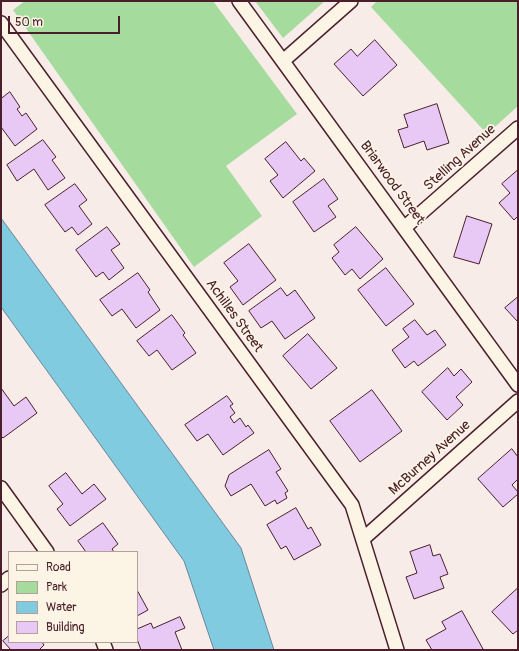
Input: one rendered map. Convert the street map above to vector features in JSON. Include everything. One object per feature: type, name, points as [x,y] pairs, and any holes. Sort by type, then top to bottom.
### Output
[{"type":"street","name":"Briarwood Street","points":[[239,1],[518,385]]},
{"type":"street","points":[[283,62],[352,1]]},
{"type":"street","name":"Achilles Street","points":[[1,23],[352,505],[397,650]]},
{"type":"street","name":"Stelling Avenue","points":[[404,228],[518,128]]},
{"type":"street","name":"McBurney Avenue","points":[[363,539],[518,401]]},
{"type":"street","points":[[1,488],[43,550]]},
{"type":"green space","points":[[25,1],[213,1],[297,114],[226,166],[262,216],[194,267],[13,10]]},
{"type":"green space","points":[[255,1],[325,1],[283,38]]},
{"type":"green space","points":[[377,1],[518,1],[518,106],[487,134],[371,7]]},
{"type":"water","points":[[1,218],[241,548],[274,650],[214,650],[184,561],[1,307]]},
{"type":"building","points":[[375,40],[397,65],[363,96],[334,64],[351,49],[357,56]]},
{"type":"building","points":[[10,92],[20,107],[17,109],[22,116],[26,113],[37,129],[15,146],[1,127],[1,99]]},
{"type":"building","points":[[437,104],[449,143],[427,150],[424,141],[404,148],[398,130],[408,127],[404,115]]},
{"type":"building","points":[[43,140],[56,157],[52,160],[65,178],[48,190],[34,169],[17,181],[7,165]]},
{"type":"building","points":[[286,142],[301,161],[304,158],[315,171],[283,198],[270,181],[278,175],[265,159]]},
{"type":"building","points":[[518,170],[518,216],[514,220],[499,203],[510,193],[502,184]]},
{"type":"building","points":[[324,179],[338,199],[328,206],[336,217],[314,232],[293,202]]},
{"type":"building","points":[[75,184],[87,200],[79,206],[92,224],[78,235],[72,227],[65,232],[45,205]]},
{"type":"building","points":[[467,216],[492,224],[479,264],[454,257]]},
{"type":"building","points":[[107,227],[120,244],[111,250],[124,268],[109,280],[103,272],[96,277],[76,250]]},
{"type":"building","points":[[356,227],[383,259],[360,279],[352,269],[345,275],[332,258],[339,252],[334,245]]},
{"type":"building","points":[[249,244],[276,280],[243,305],[230,287],[238,281],[224,263]]},
{"type":"building","points":[[386,268],[414,304],[386,326],[358,290]]},
{"type":"building","points":[[138,273],[150,290],[148,292],[160,310],[136,328],[122,309],[112,316],[100,300]]},
{"type":"building","points":[[281,288],[287,296],[295,290],[315,318],[285,339],[272,321],[261,328],[249,311]]},
{"type":"building","points":[[518,297],[518,322],[505,308]]},
{"type":"building","points":[[172,315],[185,333],[183,335],[196,353],[172,370],[157,350],[149,356],[137,341]]},
{"type":"building","points":[[415,320],[427,335],[435,330],[446,345],[418,366],[414,361],[405,368],[392,350],[409,337],[403,329]]},
{"type":"building","points":[[308,334],[337,368],[311,389],[283,356]]},
{"type":"building","points":[[448,368],[454,376],[461,369],[472,382],[456,397],[463,405],[447,420],[422,392]]},
{"type":"building","points":[[1,388],[14,406],[26,397],[37,413],[3,438],[1,436]]},
{"type":"building","points":[[372,390],[402,431],[360,462],[330,421]]},
{"type":"building","points":[[227,396],[233,404],[230,406],[235,413],[230,417],[234,423],[240,418],[246,427],[248,425],[254,433],[223,455],[208,434],[197,441],[185,425]]},
{"type":"building","points":[[512,449],[518,457],[518,479],[512,485],[518,494],[503,507],[478,479]]},
{"type":"building","points":[[269,450],[281,469],[276,472],[288,491],[285,493],[287,498],[277,504],[275,500],[265,506],[251,484],[231,496],[225,486],[229,475]]},
{"type":"building","points":[[66,473],[82,494],[94,484],[106,499],[70,526],[57,509],[63,504],[49,486]]},
{"type":"building","points":[[296,508],[308,529],[311,527],[321,545],[294,560],[286,546],[281,549],[267,525]]},
{"type":"building","points":[[103,523],[118,544],[112,549],[113,551],[85,551],[78,541]]},
{"type":"building","points":[[430,545],[433,556],[440,554],[448,574],[440,577],[444,588],[414,599],[406,577],[417,573],[410,552]]},
{"type":"building","points":[[518,588],[518,630],[513,634],[492,612]]},
{"type":"building","points":[[138,592],[148,610],[138,615]]},
{"type":"building","points":[[462,611],[483,649],[432,650],[426,640],[446,629],[442,622]]},
{"type":"building","points":[[180,617],[185,628],[175,632],[182,650],[141,650],[138,642],[138,629],[151,623],[153,628]]},
{"type":"building","points":[[8,637],[8,643],[43,643],[44,645],[39,650],[11,650],[3,641]]}]
